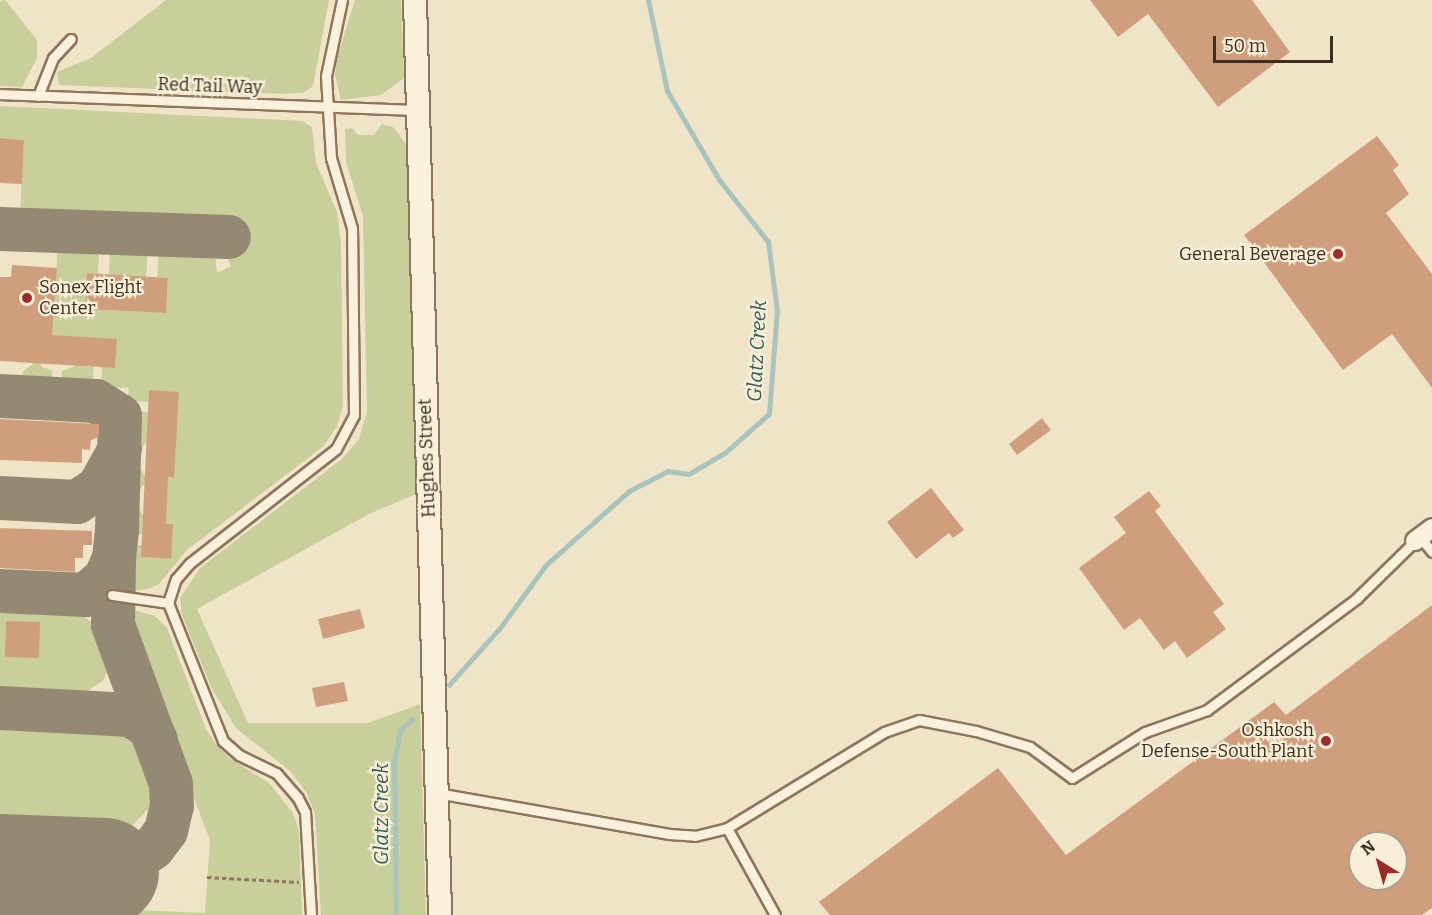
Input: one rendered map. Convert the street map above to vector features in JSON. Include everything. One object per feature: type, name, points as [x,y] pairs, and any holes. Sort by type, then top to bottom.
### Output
[{"type":"street","name":"Hughes Street","points":[[415,0],[440,915]]},
{"type":"lane","points":[[311,915],[308,831],[298,798],[276,773],[239,755],[223,741],[168,603],[176,579],[190,563],[336,449],[354,415],[352,228],[331,158],[327,107],[330,44],[342,0]]},
{"type":"lane","points":[[38,96],[45,71],[71,39]]},
{"type":"lane","name":"Red Tail Way","points":[[0,94],[418,110]]},
{"type":"lane","points":[[437,793],[669,834],[695,836],[727,828],[884,732],[919,720],[976,731],[1030,747],[1072,778],[1144,732],[1208,710],[1357,597],[1422,535],[1432,552]]},
{"type":"lane","points":[[112,595],[168,603]]},
{"type":"lane","points":[[727,828],[775,915]]},
{"type":"path","points":[[207,877],[310,883]]},
{"type":"green space","points":[[5,0],[37,40],[37,58],[22,87],[0,86],[0,1]]},
{"type":"green space","points":[[166,0],[329,0],[313,86],[303,93],[283,94],[59,85],[57,72],[91,58]]},
{"type":"green space","points":[[355,0],[401,0],[404,78],[381,95],[341,100],[335,75],[337,58]]},
{"type":"green space","points":[[0,106],[302,121],[312,127],[316,163],[337,212],[341,243],[343,406],[337,426],[324,446],[187,550],[159,584],[148,589],[134,591],[120,583],[122,543],[142,545],[142,557],[170,559],[172,525],[143,523],[142,534],[122,534],[122,504],[135,504],[143,515],[166,516],[167,486],[144,485],[135,495],[123,494],[125,463],[137,463],[145,476],[173,478],[176,443],[146,442],[138,454],[125,454],[127,412],[148,412],[148,425],[177,426],[179,392],[150,390],[149,402],[127,401],[129,388],[101,387],[102,367],[115,367],[116,339],[83,338],[81,366],[94,367],[92,388],[61,386],[62,371],[75,366],[76,337],[42,335],[41,367],[52,370],[52,385],[21,384],[23,371],[34,363],[37,320],[53,321],[58,244],[99,245],[98,274],[87,273],[85,308],[118,311],[120,275],[109,274],[110,246],[148,248],[146,277],[134,277],[132,311],[166,313],[168,279],[157,278],[159,248],[209,250],[215,254],[217,273],[231,266],[225,251],[234,251],[234,225],[20,215],[24,140],[0,138]]},
{"type":"green space","points":[[382,124],[393,127],[407,145],[416,494],[369,514],[197,609],[248,723],[368,723],[420,704],[426,915],[321,915],[315,814],[306,792],[290,771],[236,728],[212,689],[182,615],[180,598],[200,568],[342,459],[359,439],[367,411],[363,216],[346,162],[345,129],[352,128],[358,135],[374,135]]},
{"type":"green space","points":[[0,602],[65,605],[86,618],[99,628],[107,650],[108,670],[103,681],[76,698],[0,695]]},
{"type":"green space","points":[[120,606],[155,616],[167,628],[206,729],[215,743],[228,757],[269,783],[293,813],[299,831],[302,915],[0,915],[0,904],[205,913],[210,840]]},
{"type":"green space","points":[[0,721],[113,726],[135,736],[142,743],[155,776],[154,796],[148,809],[133,825],[108,836],[0,831]]},
{"type":"building","points":[[1090,0],[1252,0],[1290,52],[1218,107],[1148,14],[1118,37]]},
{"type":"building","name":"General Beverage","points":[[1377,136],[1399,165],[1393,170],[1409,194],[1386,213],[1432,274],[1432,388],[1392,334],[1343,370],[1244,235]]},
{"type":"building","points":[[0,138],[24,140],[22,184],[0,183]]},
{"type":"building","points":[[12,265],[57,268],[52,335],[117,339],[115,368],[0,361],[0,277],[11,277]]},
{"type":"building","points":[[87,273],[168,278],[166,313],[85,309]]},
{"type":"building","points":[[149,390],[179,392],[174,478],[168,477],[166,524],[173,524],[171,559],[141,557]]},
{"type":"building","points":[[1042,418],[1051,430],[1017,455],[1009,444]]},
{"type":"building","points":[[0,419],[99,424],[99,437],[91,440],[90,450],[82,449],[82,463],[0,460]]},
{"type":"building","points":[[931,488],[964,530],[953,538],[949,533],[916,559],[887,522]]},
{"type":"building","points":[[1149,491],[1161,506],[1155,511],[1224,604],[1213,612],[1226,629],[1187,658],[1175,641],[1164,650],[1140,618],[1124,630],[1079,568],[1126,533],[1114,517]]},
{"type":"building","points":[[0,528],[92,531],[92,545],[83,545],[83,558],[75,558],[75,572],[0,568]]},
{"type":"building","name":"Oshkosh Defense-South Plant","points":[[1432,605],[1432,908],[1422,915],[830,915],[819,902],[998,768],[1066,855],[1274,702],[1286,715]]},
{"type":"building","points":[[360,609],[365,628],[323,639],[318,619]]},
{"type":"building","points":[[6,621],[40,622],[39,658],[5,657]]},
{"type":"building","points":[[344,682],[348,701],[316,707],[312,688]]},
{"type":"waterway","name":"Glatz Creek","points":[[449,685],[500,628],[546,565],[629,491],[668,471],[689,474],[726,452],[769,414],[777,311],[768,242],[719,180],[667,91],[648,0]]},
{"type":"waterway","name":"Glatz Creek","points":[[396,915],[394,762],[400,731],[412,719]]},
{"type":"taxiway","points":[[0,229],[229,237]]},
{"type":"taxiway","points":[[0,396],[96,401],[120,416],[117,530],[114,558],[106,577],[86,595],[0,591]]},
{"type":"taxiway","points":[[0,498],[77,502],[99,487],[120,449]]},
{"type":"taxiway","points":[[105,872],[132,863],[153,848],[166,831],[172,806],[171,784],[113,625],[114,558]]},
{"type":"taxiway","points":[[0,708],[131,715],[149,727],[156,740]]},
{"type":"runway","points":[[0,868],[105,872]]},
{"type":"place","name":"General Beverage","points":[[1338,254]]},
{"type":"place","name":"Sonex Flight Center","points":[[27,298]]},
{"type":"place","name":"Oshkosh Defense-South Plant","points":[[1326,741]]}]
